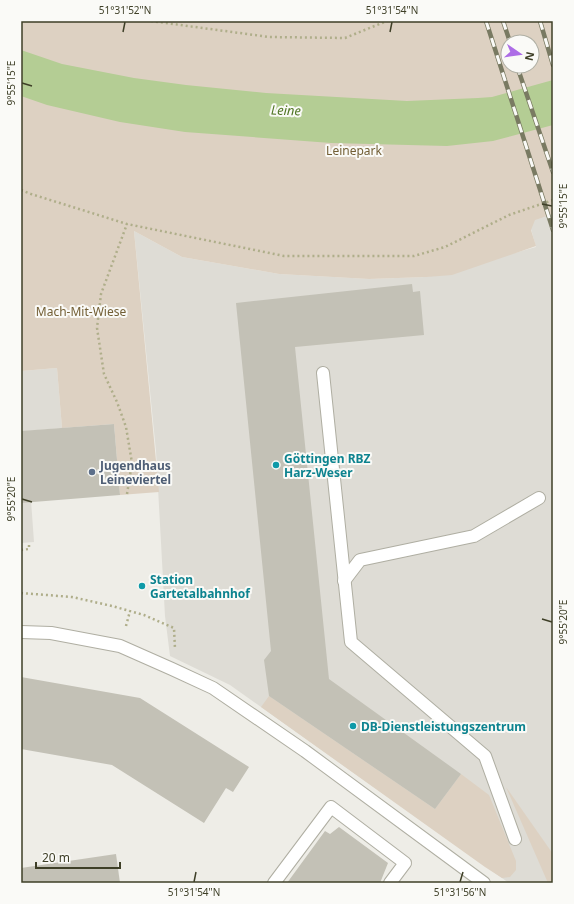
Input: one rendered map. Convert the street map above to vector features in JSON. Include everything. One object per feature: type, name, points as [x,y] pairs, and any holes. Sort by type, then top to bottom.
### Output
[{"type":"street","points":[[323,374],[351,642],[485,756],[515,839]]},
{"type":"street","points":[[344,581],[360,560],[474,536],[539,498]]},
{"type":"street","points":[[21,632],[51,633],[120,646],[172,668],[213,688],[305,752],[484,883]]},
{"type":"street","points":[[274,883],[331,807],[405,863],[390,883]]},
{"type":"path","points":[[152,21],[270,37],[345,38],[387,21]]},
{"type":"path","points":[[21,190],[127,224],[284,256],[414,256],[445,247],[509,215],[553,200]]},
{"type":"path","points":[[127,224],[101,294],[97,328],[104,374],[126,427],[132,463],[127,494]]},
{"type":"path","points":[[21,550],[29,549],[29,543]]},
{"type":"path","points":[[21,592],[72,597],[112,606],[144,615],[174,628],[176,658],[172,668]]},
{"type":"shaded area","name":"DB-Dienstleistungszentrum","points":[[473,21],[553,21],[553,883],[509,883],[230,685],[170,656],[165,616],[156,451],[134,231],[182,257],[279,274],[369,279],[427,277],[536,247]]},
{"type":"shaded area","points":[[57,368],[62,428],[26,431],[34,542],[21,543],[21,371]]},
{"type":"green space","name":"Leinepark","points":[[21,21],[553,21],[553,214],[535,220],[531,230],[536,246],[452,275],[369,279],[279,274],[182,257],[134,231],[159,492],[120,495],[114,424],[62,428],[57,368],[21,371]]},
{"type":"green space","points":[[269,696],[435,809],[461,774],[489,795],[516,861],[516,870],[510,877],[502,878],[485,867],[261,707]]},
{"type":"green space","points":[[506,787],[553,854],[553,883],[548,883]]},
{"type":"water","name":"Leine","points":[[21,50],[62,64],[134,78],[186,85],[266,93],[407,101],[492,97],[553,80],[553,125],[493,141],[447,146],[331,143],[185,132],[120,122],[47,105],[21,96]]},
{"type":"building","points":[[412,284],[413,292],[420,291],[424,335],[295,347],[329,679],[461,774],[435,809],[269,696],[264,660],[271,651],[236,303]]},
{"type":"building","points":[[114,424],[120,495],[21,503],[21,431]]},
{"type":"building","points":[[21,677],[140,698],[249,767],[233,792],[226,788],[204,823],[112,765],[21,749]]},
{"type":"building","points":[[339,827],[388,863],[380,883],[287,883],[325,831],[330,834]]},
{"type":"building","points":[[116,854],[120,883],[21,883],[21,868]]},
{"type":"railway","points":[[486,21],[553,230]]},
{"type":"railway","points":[[503,21],[507,34]]},
{"type":"railway","points":[[540,21],[553,65]]},
{"type":"railway","points":[[520,74],[553,172]]},
{"type":"place","name":"Göttingen RBZ Harz-Weser","points":[[276,465]]},
{"type":"place","name":"Jugendhaus Leineviertel","points":[[92,472]]},
{"type":"place","name":"Station Gartetalbahnhof","points":[[142,586]]},
{"type":"place","name":"DB-Dienstleistungszentrum","points":[[353,726]]},
{"type":"park label","name":"Mach-Mit-Wiese","points":[[81,311]]}]
